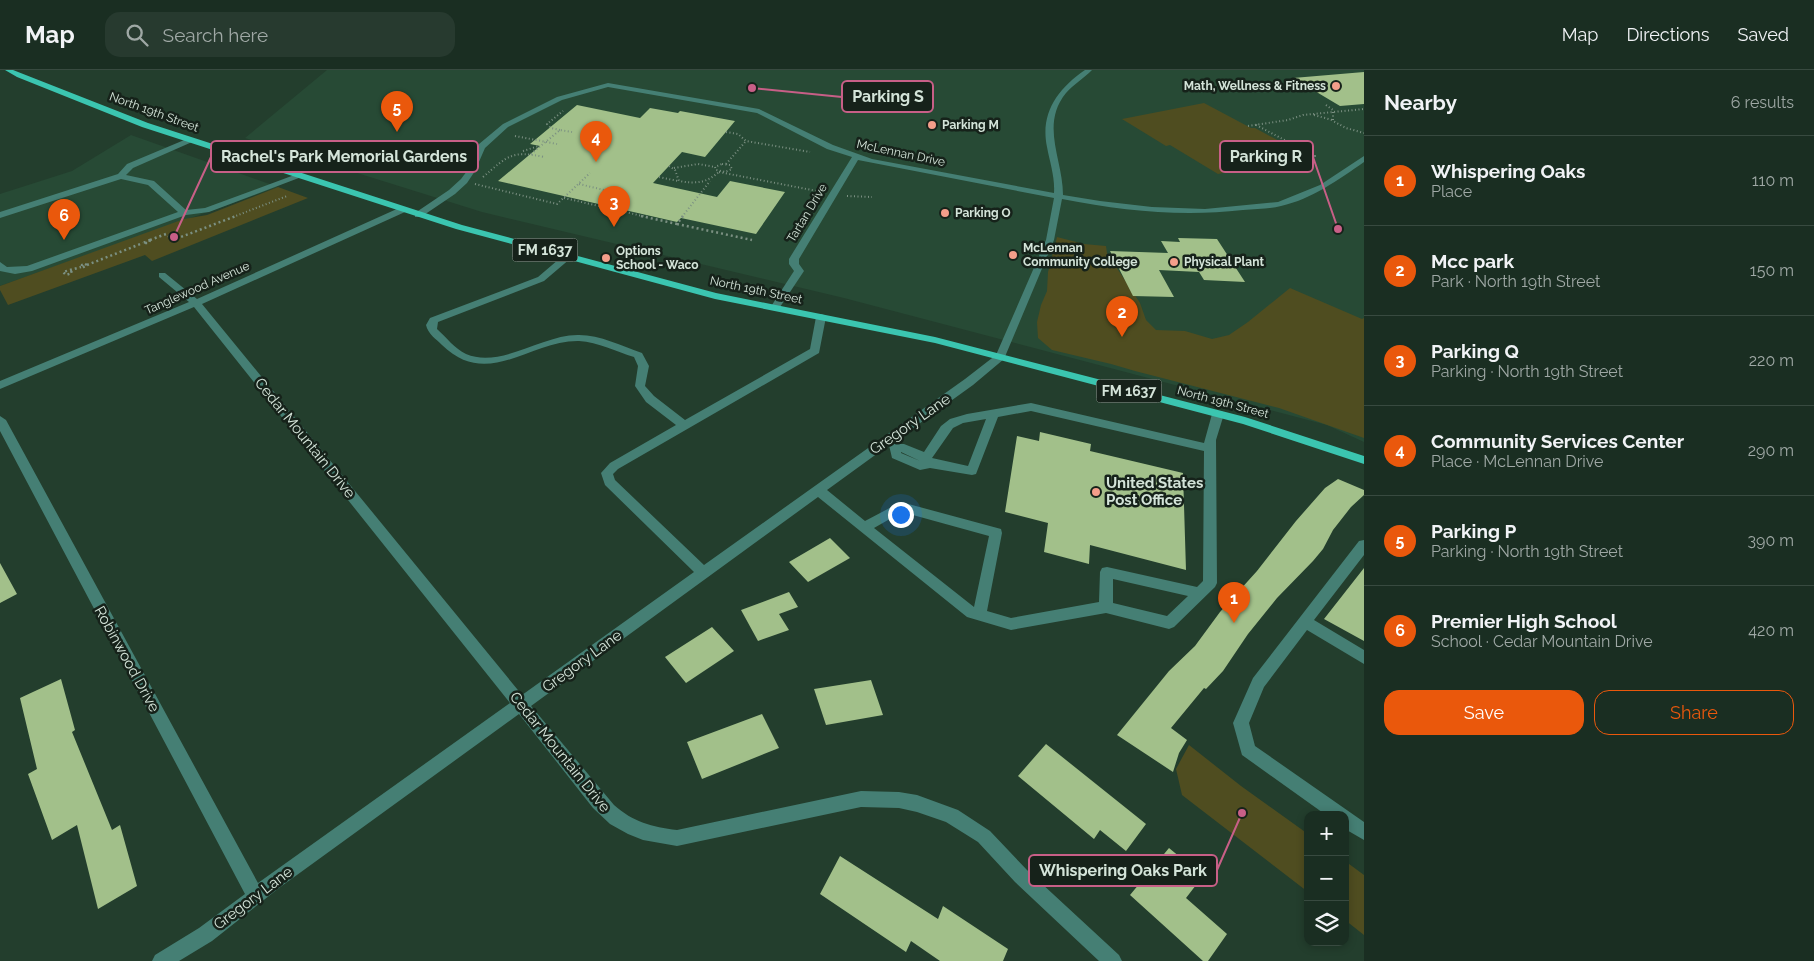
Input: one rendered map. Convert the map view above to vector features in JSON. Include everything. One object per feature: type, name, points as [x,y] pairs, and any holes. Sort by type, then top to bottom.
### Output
[{"type":"main road","name":"North 19th Street","points":[[8,70],[18,76],[145,125],[418,215],[714,296],[935,340],[1218,414],[1307,440],[1364,460]]},
{"type":"street","points":[[1000,357],[1050,240],[1056,220],[1058,196],[1056,168],[1049,141],[1048,127],[1051,113],[1057,99],[1068,86],[1089,70]]},
{"type":"street","name":"McLennan Drive","points":[[418,215],[461,184],[470,174],[482,145],[516,118],[589,88],[599,86],[619,85],[759,111],[784,122],[826,145],[856,157],[1100,204],[1152,210],[1205,212],[1239,210],[1280,204],[1323,188],[1364,158]]},
{"type":"street","points":[[0,215],[121,176],[130,166],[189,140]]},
{"type":"street","name":"Tartan Drive","points":[[776,308],[799,271],[794,264],[794,259],[856,157]]},
{"type":"street","points":[[121,176],[151,183],[184,213]]},
{"type":"street","points":[[0,265],[4,270],[9,271],[29,269],[184,213],[206,210],[300,176]]},
{"type":"street","name":"Tanglewood Avenue","points":[[0,385],[196,303],[402,210]]},
{"type":"street","points":[[568,256],[541,279],[434,320],[431,325],[432,330],[462,357],[480,360],[510,357],[561,340],[580,338],[638,355],[643,359],[645,365],[640,386],[650,399],[684,426]]},
{"type":"street","name":"Cedar Mountain Drive","points":[[162,275],[196,303],[599,802],[614,818],[635,831],[657,837],[677,838],[860,799],[886,798],[917,802],[938,809],[965,823],[997,849],[1019,874],[1113,961]]},
{"type":"street","points":[[703,573],[609,482],[607,473],[614,466],[815,351],[821,317]]},
{"type":"street","name":"Gregory Lane","points":[[160,961],[189,946],[240,911],[273,882],[522,705],[818,490],[889,445],[1000,357]]},
{"type":"street","points":[[889,445],[896,455],[920,466],[928,461],[945,428],[959,420],[1031,407],[1210,448]]},
{"type":"street","points":[[928,461],[972,471],[993,414]]},
{"type":"street","points":[[818,490],[972,613],[1011,624],[1106,607],[1169,623],[1210,583],[1210,440],[1218,414]]},
{"type":"street","name":"Robinwood Drive","points":[[0,420],[91,593],[256,897]]},
{"type":"street","points":[[864,526],[901,506],[996,533],[979,615]]},
{"type":"street","points":[[1334,811],[1248,750],[1240,723],[1258,683],[1364,545]]},
{"type":"street","points":[[1106,607],[1107,572],[1199,594]]},
{"type":"street","points":[[1305,622],[1364,658]]},
{"type":"street","points":[[1349,822],[1364,832]]},
{"type":"path","points":[[531,154],[550,135],[551,128],[548,124],[569,106]]},
{"type":"path","points":[[1326,106],[1333,110],[1333,121]]},
{"type":"path","points":[[1248,126],[1311,114],[1364,109]]},
{"type":"path","points":[[1311,114],[1364,133]]},
{"type":"path","points":[[1256,125],[1315,156],[1266,168],[1260,165]]},
{"type":"path","points":[[551,128],[572,132]]},
{"type":"path","points":[[560,130],[539,146],[511,154],[474,184],[557,204],[590,173]]},
{"type":"path","points":[[726,132],[738,134],[746,141],[814,153]]},
{"type":"path","points":[[509,140],[516,135],[557,144]]},
{"type":"path","points":[[669,166],[674,168],[698,164],[715,167],[726,164],[746,141]]},
{"type":"path","points":[[522,152],[544,157]]},
{"type":"path","points":[[677,224],[719,171],[728,171],[732,168],[726,164]]},
{"type":"path","points":[[715,167],[719,171],[823,193]]},
{"type":"path","points":[[674,168],[679,181]]},
{"type":"path","points":[[659,177],[694,184],[710,181]]},
{"type":"path","points":[[577,180],[582,181]]},
{"type":"path","points":[[578,184],[604,190]]},
{"type":"path","points":[[844,197],[857,194],[872,198]]},
{"type":"path","points":[[71,271],[86,267],[143,243],[146,240],[166,234],[173,240],[287,196]]},
{"type":"path","points":[[564,198],[752,240]]},
{"type":"shaded area","name":"McLennan Community College","points":[[327,70],[1364,70],[1364,442],[1327,425],[844,298],[482,212],[245,138]]},
{"type":"shaded area","points":[[1204,103],[1305,155],[1218,174],[1170,145],[1166,146],[1122,119]]},
{"type":"shaded area","points":[[131,135],[278,187],[0,286],[0,194],[72,171]]},
{"type":"shaded area","points":[[278,187],[308,198],[152,261],[145,255],[8,305],[0,290],[0,286],[184,219],[207,215]]},
{"type":"shaded area","points":[[1057,237],[1084,244],[1106,246],[1107,253],[1140,303],[1146,320],[1156,330],[1185,331],[1212,339],[1229,335],[1290,288],[1362,319],[1364,318],[1364,438],[1279,408],[1052,350],[1038,338],[1037,322],[1047,291],[1048,272]]},
{"type":"shaded area","points":[[1189,745],[1241,786],[1304,831],[1304,889],[1182,795],[1176,769]]},
{"type":"shaded area","points":[[1349,864],[1364,875],[1364,935],[1349,923]]},
{"type":"building","name":"Math, Wellness & Fitness","points":[[1364,72],[1364,104],[1340,106],[1293,78]]},
{"type":"building","points":[[577,105],[640,118],[650,108],[678,113],[680,111],[735,121],[705,157],[682,152],[653,183],[717,197],[730,181],[785,192],[756,234],[681,218],[677,222],[498,181],[540,146],[530,144]]},
{"type":"building","name":"Physical Plant","points":[[1178,238],[1217,239],[1245,282],[1204,280],[1199,272],[1159,270],[1174,297],[1133,296],[1110,251],[1168,253],[1161,241],[1180,242]]},
{"type":"building","name":"United States Post Office","points":[[1040,432],[1091,444],[1090,451],[1183,473],[1186,570],[1090,545],[1089,564],[1044,552],[1048,523],[1005,512],[1017,436],[1039,441]]},
{"type":"building","points":[[1338,479],[1364,490],[1364,495],[1351,507],[1333,530],[1323,549],[1313,561],[1277,598],[1248,634],[1223,671],[1206,689],[1204,688],[1171,728],[1187,740],[1179,753],[1173,772],[1117,735],[1169,671],[1195,646],[1220,612],[1257,571],[1296,521],[1325,488]]},
{"type":"building","points":[[830,538],[850,558],[808,582],[789,562]]},
{"type":"building","points":[[0,563],[17,594],[0,603]]},
{"type":"building","points":[[1364,568],[1364,641],[1324,619]]},
{"type":"building","points":[[789,592],[798,607],[779,614],[789,630],[758,641],[741,610]]},
{"type":"building","points":[[712,627],[734,651],[686,683],[665,657]]},
{"type":"building","points":[[61,679],[75,730],[72,732],[112,830],[120,825],[137,886],[98,909],[77,825],[52,840],[28,774],[37,769],[20,698]]},
{"type":"building","points":[[871,680],[883,715],[826,725],[814,689]]},
{"type":"building","points":[[762,714],[779,748],[702,779],[687,742]]},
{"type":"building","points":[[1046,744],[1146,824],[1126,851],[1100,830],[1094,839],[1018,776]]},
{"type":"building","points":[[1169,848],[1203,876],[1186,898],[1227,934],[1208,961],[1203,961],[1130,895]]},
{"type":"building","points":[[840,856],[938,919],[943,906],[1008,949],[1003,961],[940,961],[911,941],[906,952],[820,894]]},
{"type":"place","name":"Math, Wellness & Fitness","points":[[1336,86]]},
{"type":"place","name":"Parking S","points":[[752,88]]},
{"type":"place","name":"Parking M","points":[[932,125]]},
{"type":"place","name":"Parking P","points":[[397,132]]},
{"type":"place","name":"Community Services Center","points":[[596,162]]},
{"type":"place","name":"Parking O","points":[[945,213]]},
{"type":"place","name":"Parking Q","points":[[614,227]]},
{"type":"place","name":"Parking R","points":[[1338,229]]},
{"type":"place","name":"Rachel's Park Memorial Gardens","points":[[174,237]]},
{"type":"place","name":"Premier High School","points":[[64,240]]},
{"type":"place","name":"McLennan Community College","points":[[1013,255]]},
{"type":"place","name":"Options School - Waco","points":[[606,258]]},
{"type":"place","name":"Physical Plant","points":[[1174,262]]},
{"type":"place","name":"Mcc park","points":[[1122,337]]},
{"type":"place","name":"United States Post Office","points":[[1096,492]]},
{"type":"place","name":"Whispering Oaks","points":[[1234,623]]},
{"type":"place","name":"Whispering Oaks Park","points":[[1242,813]]}]
